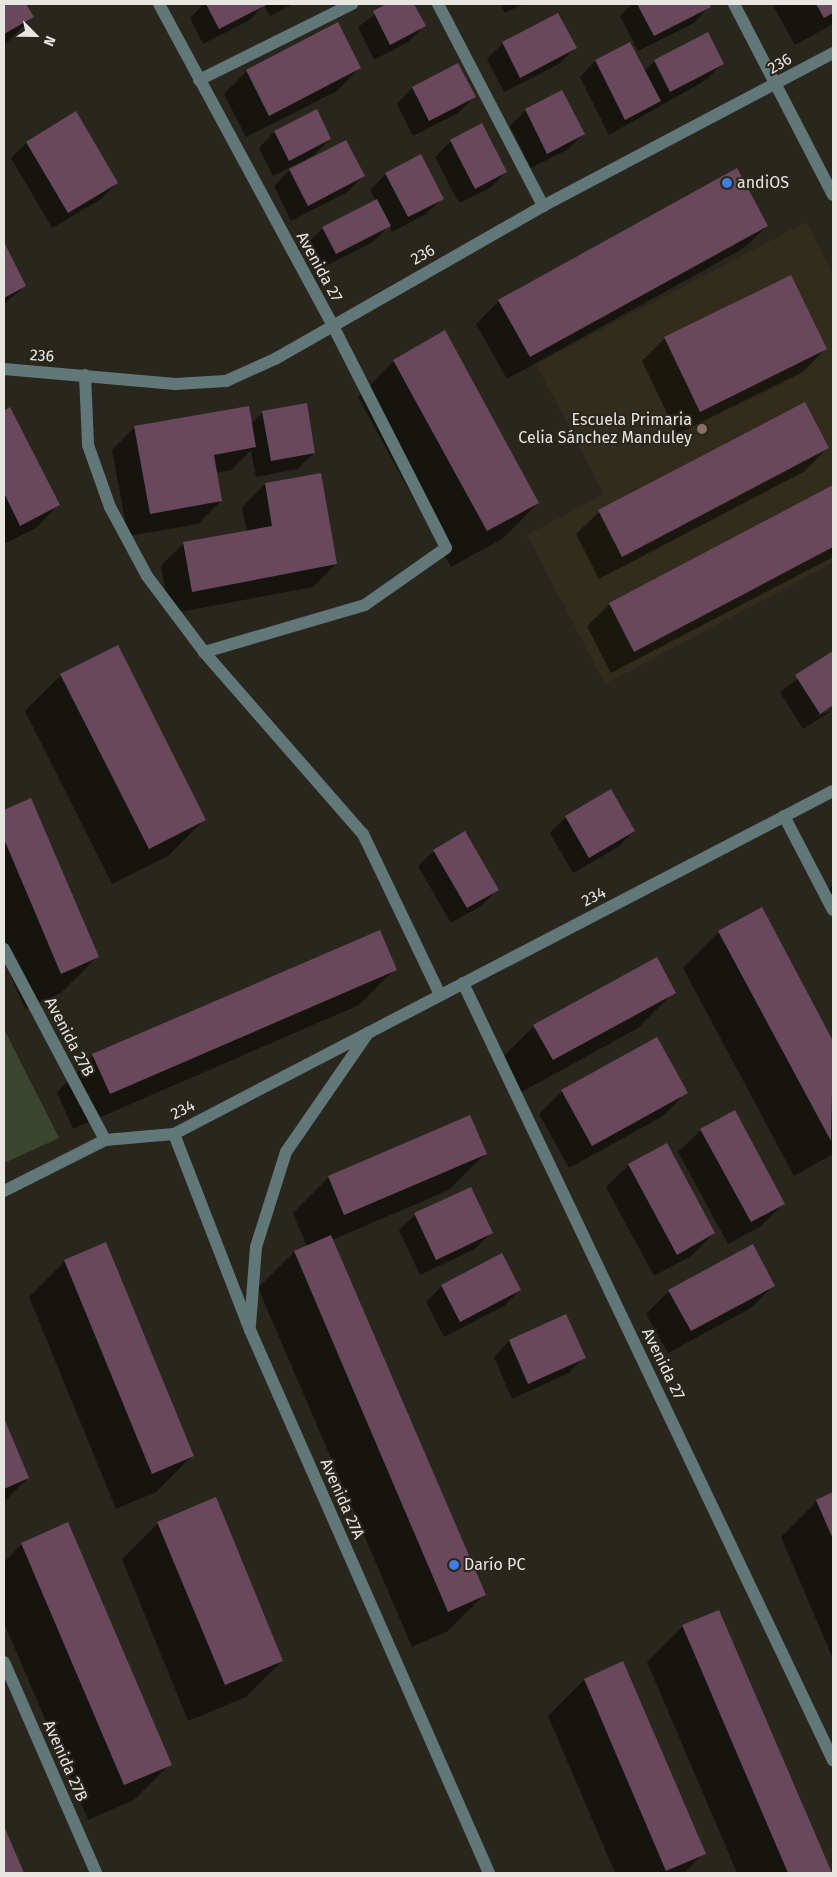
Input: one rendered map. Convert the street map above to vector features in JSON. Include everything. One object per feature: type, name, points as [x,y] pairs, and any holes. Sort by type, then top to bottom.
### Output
[{"type":"street","name":"Avenida 27","points":[[159,4],[332,324],[446,548],[365,605],[204,652]]},
{"type":"street","points":[[199,80],[352,4]]},
{"type":"street","points":[[438,4],[543,206]]},
{"type":"street","points":[[734,4],[833,195]]},
{"type":"street","name":"236","points":[[4,369],[175,384],[226,380],[275,359],[332,324],[543,206],[777,85],[833,53]]},
{"type":"street","points":[[85,375],[88,445],[110,507],[147,576],[204,652],[363,834],[440,995]]},
{"type":"street","name":"234","points":[[4,1191],[105,1140],[174,1134],[833,791]]},
{"type":"street","points":[[784,816],[833,910]]},
{"type":"street","name":"Avenida 27B","points":[[4,949],[105,1140]]},
{"type":"street","name":"Avenida 27","points":[[463,983],[833,1760]]},
{"type":"street","name":"234","points":[[250,1330],[256,1247],[286,1152],[369,1032]]},
{"type":"street","name":"Avenida 27A","points":[[174,1134],[250,1330],[489,1873]]},
{"type":"street","name":"Avenida 27B","points":[[4,1662],[96,1873]]},
{"type":"shaded area","name":"Escuela Primaria Celia Sánchez Manduley","points":[[806,222],[833,275],[833,563],[605,684],[527,535],[604,494],[536,364]]},
{"type":"green space","points":[[4,1029],[59,1138],[4,1163]]},
{"type":"building","points":[[4,4],[26,4],[34,17],[4,34]]},
{"type":"building","points":[[206,4],[268,4],[219,29]]},
{"type":"building","points":[[386,4],[414,4],[426,26],[390,45],[373,11]]},
{"type":"building","points":[[637,4],[709,4],[711,7],[654,36]]},
{"type":"building","points":[[816,4],[833,4],[833,13],[824,18]]},
{"type":"building","points":[[558,13],[577,48],[520,78],[502,42]]},
{"type":"building","points":[[338,22],[361,68],[269,116],[246,70]]},
{"type":"building","points":[[708,32],[724,64],[670,92],[654,60]]},
{"type":"building","points":[[630,42],[661,101],[625,120],[595,60]]},
{"type":"building","points":[[458,63],[476,97],[429,121],[412,87]]},
{"type":"building","points":[[562,90],[585,134],[547,154],[525,109]]},
{"type":"building","points":[[317,109],[331,139],[289,161],[274,131]]},
{"type":"building","points":[[76,111],[118,183],[68,213],[26,142]]},
{"type":"building","points":[[482,123],[507,172],[475,189],[450,140]]},
{"type":"building","points":[[346,140],[365,176],[308,206],[289,169]]},
{"type":"building","points":[[421,154],[444,199],[408,217],[385,173]]},
{"type":"building","points":[[737,168],[768,226],[530,357],[498,300]]},
{"type":"building","points":[[377,199],[391,226],[336,254],[322,227]]},
{"type":"building","points":[[4,242],[26,286],[4,298]]},
{"type":"building","points":[[791,275],[827,349],[700,412],[664,337]]},
{"type":"building","points":[[445,330],[539,503],[487,531],[393,360]]},
{"type":"building","points":[[805,402],[829,448],[622,557],[598,510]]},
{"type":"building","points":[[307,403],[315,453],[271,461],[262,411]]},
{"type":"building","points":[[249,406],[256,447],[214,455],[222,501],[150,514],[134,426]]},
{"type":"building","points":[[10,407],[60,505],[20,526],[4,493],[4,411]]},
{"type":"building","points":[[321,473],[337,564],[192,592],[183,542],[272,526],[265,483]]},
{"type":"building","points":[[833,485],[833,547],[634,652],[609,603]]},
{"type":"building","points":[[118,645],[206,820],[149,849],[60,674]]},
{"type":"building","points":[[833,651],[833,705],[820,714],[795,675]]},
{"type":"building","points":[[611,789],[635,831],[589,858],[565,816]]},
{"type":"building","points":[[31,798],[99,957],[61,974],[4,839],[4,810]]},
{"type":"building","points":[[465,831],[499,890],[467,908],[433,850]]},
{"type":"building","points":[[762,907],[833,1041],[831,1141],[718,931]]},
{"type":"building","points":[[380,930],[397,970],[110,1094],[92,1054]]},
{"type":"building","points":[[657,957],[676,993],[553,1060],[533,1025]]},
{"type":"building","points":[[657,1037],[688,1093],[592,1146],[561,1090]]},
{"type":"building","points":[[735,1110],[785,1204],[751,1222],[700,1129]]},
{"type":"building","points":[[470,1115],[487,1154],[344,1215],[328,1176]]},
{"type":"building","points":[[667,1143],[715,1233],[677,1255],[628,1164]]},
{"type":"building","points":[[471,1187],[493,1233],[436,1260],[414,1213]]},
{"type":"building","points":[[331,1235],[486,1595],[448,1612],[294,1251]]},
{"type":"building","points":[[106,1242],[194,1456],[152,1474],[64,1260]]},
{"type":"building","points":[[753,1244],[775,1286],[691,1331],[668,1290]]},
{"type":"building","points":[[502,1253],[521,1290],[460,1322],[441,1285]]},
{"type":"building","points":[[566,1314],[586,1358],[528,1384],[509,1340]]},
{"type":"building","points":[[4,1418],[29,1478],[4,1489]]},
{"type":"building","points":[[833,1492],[833,1539],[816,1500]]},
{"type":"building","points":[[216,1497],[283,1661],[225,1685],[157,1522]]},
{"type":"building","points":[[68,1522],[172,1765],[124,1785],[21,1543]]},
{"type":"building","points":[[719,1610],[832,1873],[788,1873],[682,1625]]},
{"type":"building","points":[[623,1661],[706,1854],[666,1871],[584,1679]]},
{"type":"building","points":[[4,1826],[24,1873],[4,1873]]},
{"type":"place","name":"andiOS","points":[[727,183]]},
{"type":"place","name":"Escuela Primaria Celia Sánchez Manduley","points":[[702,429]]},
{"type":"place","name":"Darío PC","points":[[454,1565]]}]
